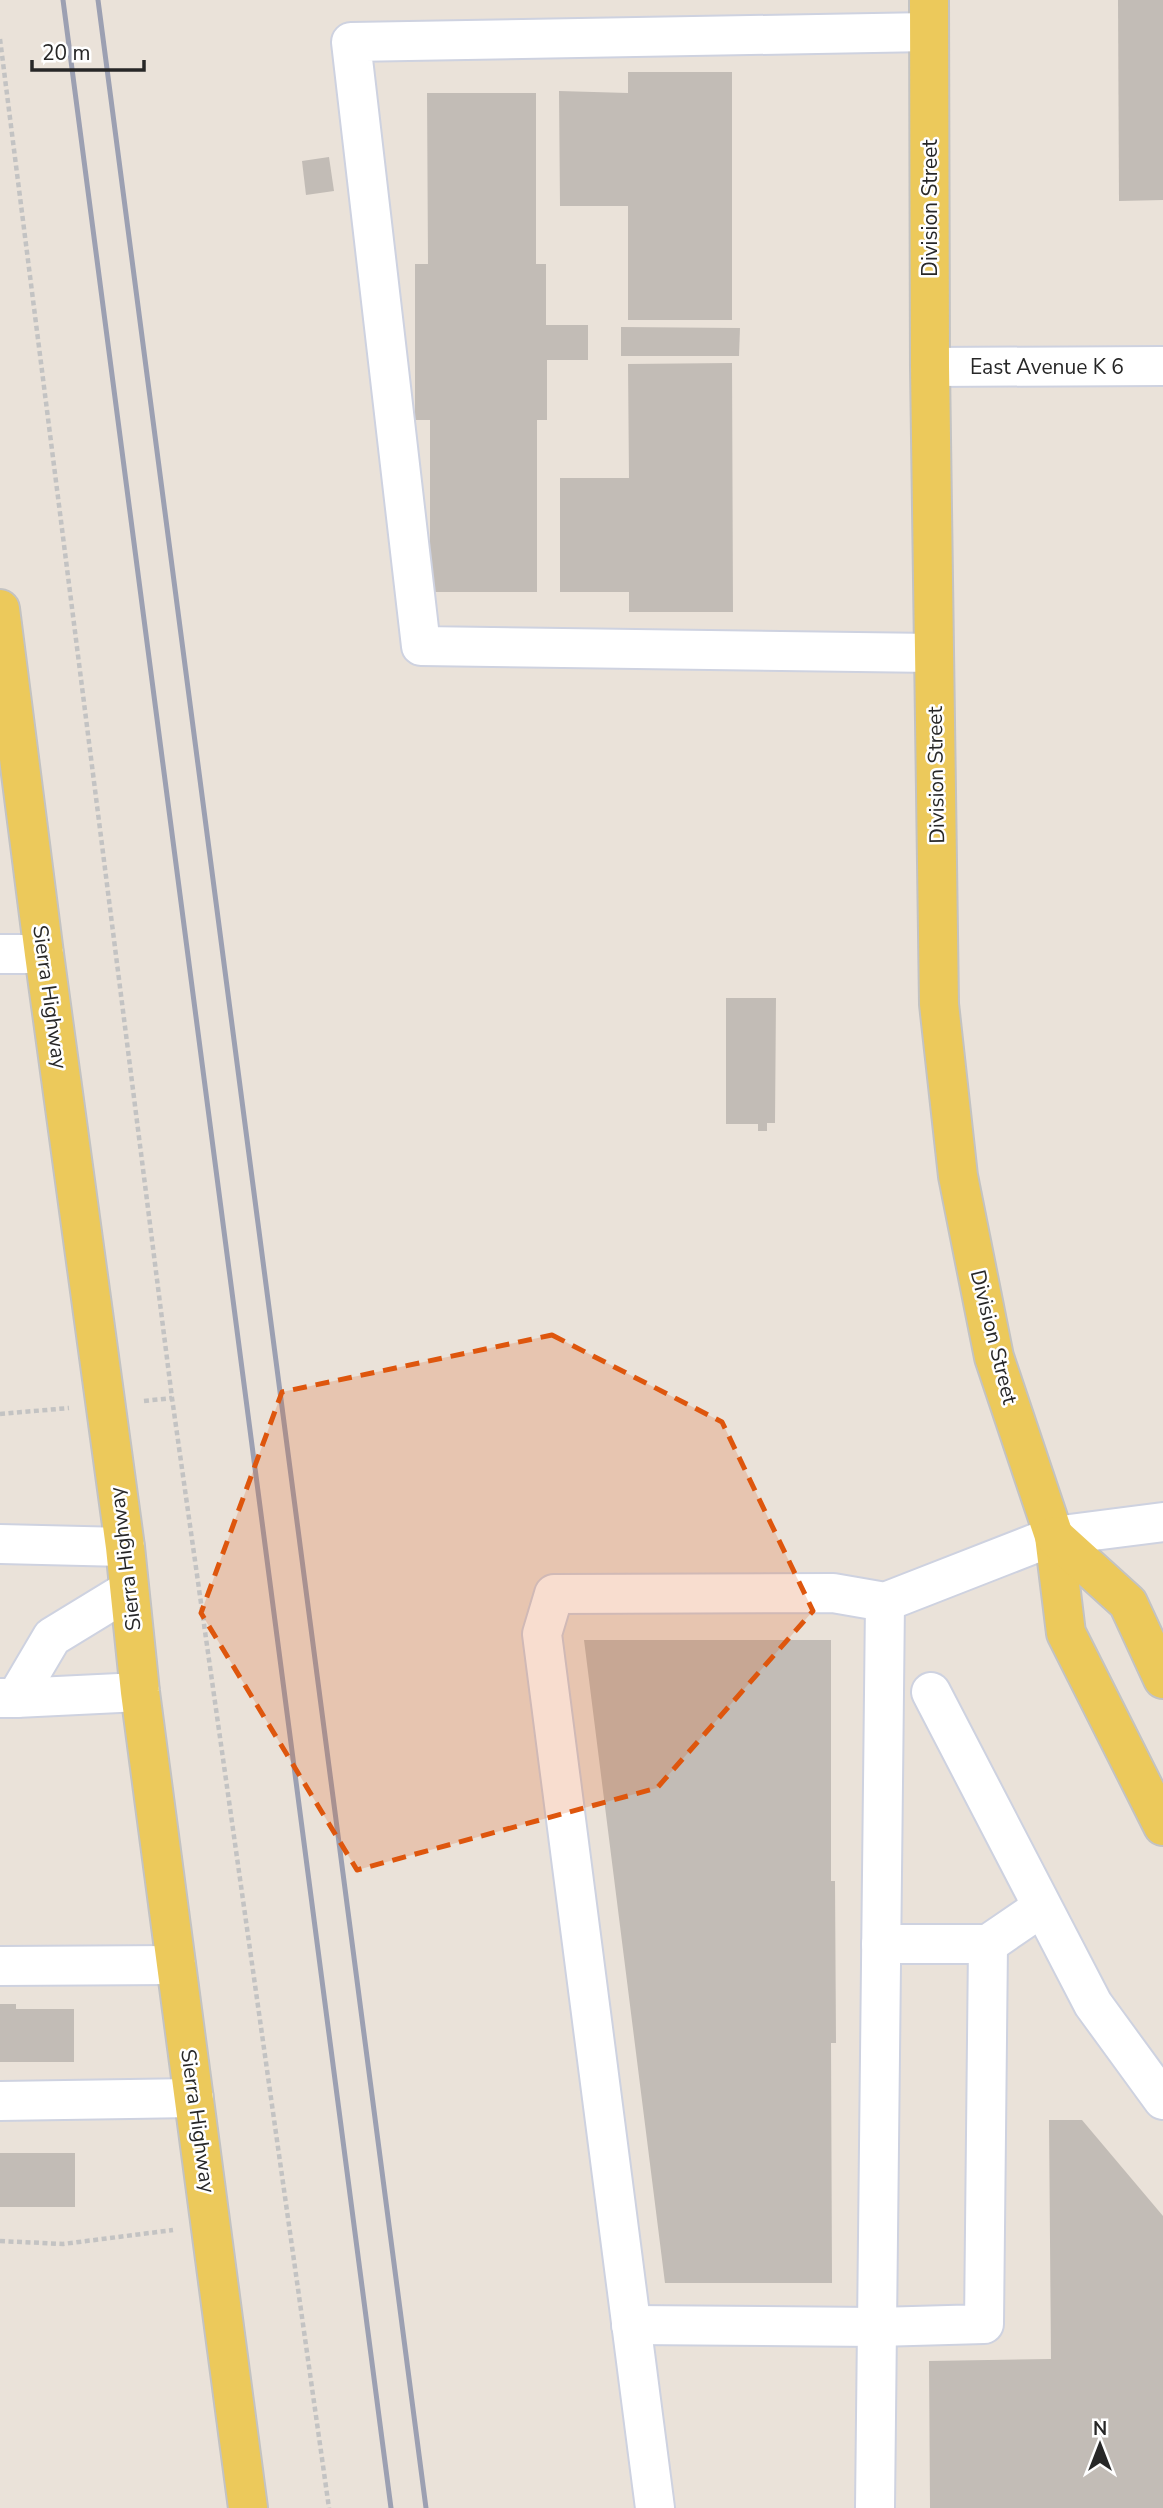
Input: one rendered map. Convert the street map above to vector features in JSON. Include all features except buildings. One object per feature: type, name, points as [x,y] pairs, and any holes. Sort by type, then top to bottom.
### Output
[{"type":"main road","name":"Division Street","points":[[929,16],[930,367],[939,1004],[958,1176],[995,1357],[1054,1536],[1066,1633],[1163,1826]]},
{"type":"main road","name":"Sierra Highway","points":[[0,609],[125,1547],[140,1692],[247,2508]]},
{"type":"main road","points":[[1054,1536],[1128,1603],[1163,1679]]},
{"type":"street","points":[[929,16],[351,42],[421,646],[934,653]]},
{"type":"street","name":"East Avenue K 6","points":[[930,367],[1163,366]]},
{"type":"street","points":[[0,954],[44,954]]},
{"type":"street","points":[[655,2508],[542,1634],[554,1594],[833,1593],[885,1602],[1054,1536],[1163,1522]]},
{"type":"street","points":[[0,1544],[125,1547]]},
{"type":"street","points":[[8,1698],[52,1637],[129,1590]]},
{"type":"street","points":[[875,2508],[885,1602]]},
{"type":"street","points":[[8,1698],[140,1692]]},
{"type":"street","points":[[931,1692],[1093,2004],[1163,2100]]},
{"type":"street","points":[[881,1944],[988,1944],[1042,1908]]},
{"type":"street","points":[[631,2325],[877,2327],[984,2324],[988,1944]]},
{"type":"street","points":[[0,1966],[176,1965]]},
{"type":"street","points":[[0,2101],[194,2098]]},
{"type":"path","points":[[0,39],[172,1398],[329,2508]]},
{"type":"path","points":[[0,1414],[50,1410]]},
{"type":"path","points":[[0,2241],[63,2244],[212,2225]]},
{"type":"highlighted area","points":[[552,1335],[722,1422],[813,1611],[657,1788],[357,1870],[201,1613],[282,1392]]},
{"type":"railway","points":[[63,0],[391,2508]]},
{"type":"railway","points":[[98,0],[426,2508]]}]
